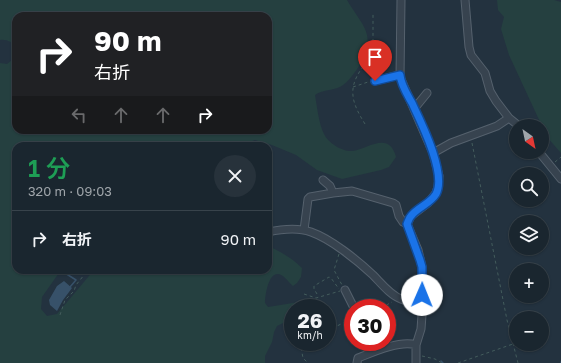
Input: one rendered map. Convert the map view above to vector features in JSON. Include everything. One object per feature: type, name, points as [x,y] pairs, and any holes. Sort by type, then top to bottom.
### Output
[{"type":"street","points":[[401,0],[401,83],[433,153],[439,176],[438,190],[431,200],[411,216],[407,224]]},
{"type":"street","points":[[433,153],[451,142],[470,137],[497,126],[509,118],[492,95],[485,73],[471,55],[465,0]]},
{"type":"street","points":[[375,81],[400,75]]},
{"type":"street","points":[[414,109],[427,93]]},
{"type":"street","points":[[545,159],[561,179]]},
{"type":"street","points":[[323,180],[327,182],[334,193]]},
{"type":"street","points":[[304,230],[308,198],[352,191],[396,205],[399,216],[403,222],[407,224],[418,250],[422,267],[421,329],[416,345],[416,359]]},
{"type":"street","points":[[272,231],[280,229],[304,230],[318,235],[349,255],[397,298],[405,301],[422,301]]},
{"type":"street","points":[[343,290],[348,299]]},
{"type":"street","points":[[396,344],[416,345]]},
{"type":"street","points":[[357,363],[358,358],[370,351]]},
{"type":"path","points":[[365,124],[355,105],[352,93],[355,79],[371,55],[373,49],[373,13]]},
{"type":"path","points":[[353,87],[375,81]]},
{"type":"path","points":[[470,137],[509,325]]},
{"type":"path","points":[[553,164],[561,157]]},
{"type":"path","points":[[340,248],[334,270],[343,290]]},
{"type":"path","points":[[60,315],[65,300],[74,291],[76,284],[85,274]]},
{"type":"path","points":[[317,294],[314,286],[330,277],[343,290]]},
{"type":"path","points":[[304,294],[316,298],[343,290]]},
{"type":"path","points":[[458,363],[509,345]]},
{"type":"path","points":[[302,351],[303,358],[308,363]]},
{"type":"path","points":[[515,351],[518,363]]},
{"type":"path","points":[[416,359],[431,358],[442,363]]},
{"type":"green space","points":[[0,0],[347,0],[366,31],[368,38],[365,55],[352,76],[340,87],[315,95],[319,120],[322,130],[329,141],[344,150],[358,150],[377,143],[388,144],[393,149],[396,157],[389,167],[342,179],[317,170],[296,155],[272,145],[272,142],[255,140],[249,142],[12,142],[12,274],[58,274],[42,297],[41,309],[47,316],[57,314],[91,274],[272,274],[272,248],[294,261],[302,268],[301,277],[293,286],[283,276],[278,274],[271,278],[267,288],[265,303],[268,307],[284,304],[284,322],[277,326],[274,332],[272,342],[265,356],[265,363],[0,363],[0,63],[7,64],[12,60],[12,134],[272,134],[272,12],[12,12],[12,43],[5,40],[0,40]]},
{"type":"green space","points":[[497,0],[554,0],[561,2],[561,153],[549,139],[549,119],[539,119],[509,55],[501,29],[504,17],[498,10]]},
{"type":"water","points":[[64,281],[72,288],[57,311],[50,305],[49,300],[57,286]]},
{"type":"waterway","points":[[67,274],[76,280],[70,287]]},
{"type":"route","points":[[375,81],[400,75],[401,83],[412,104],[433,153],[439,176],[436,194],[428,203],[411,216],[407,224],[418,250],[422,267],[422,295]]}]
